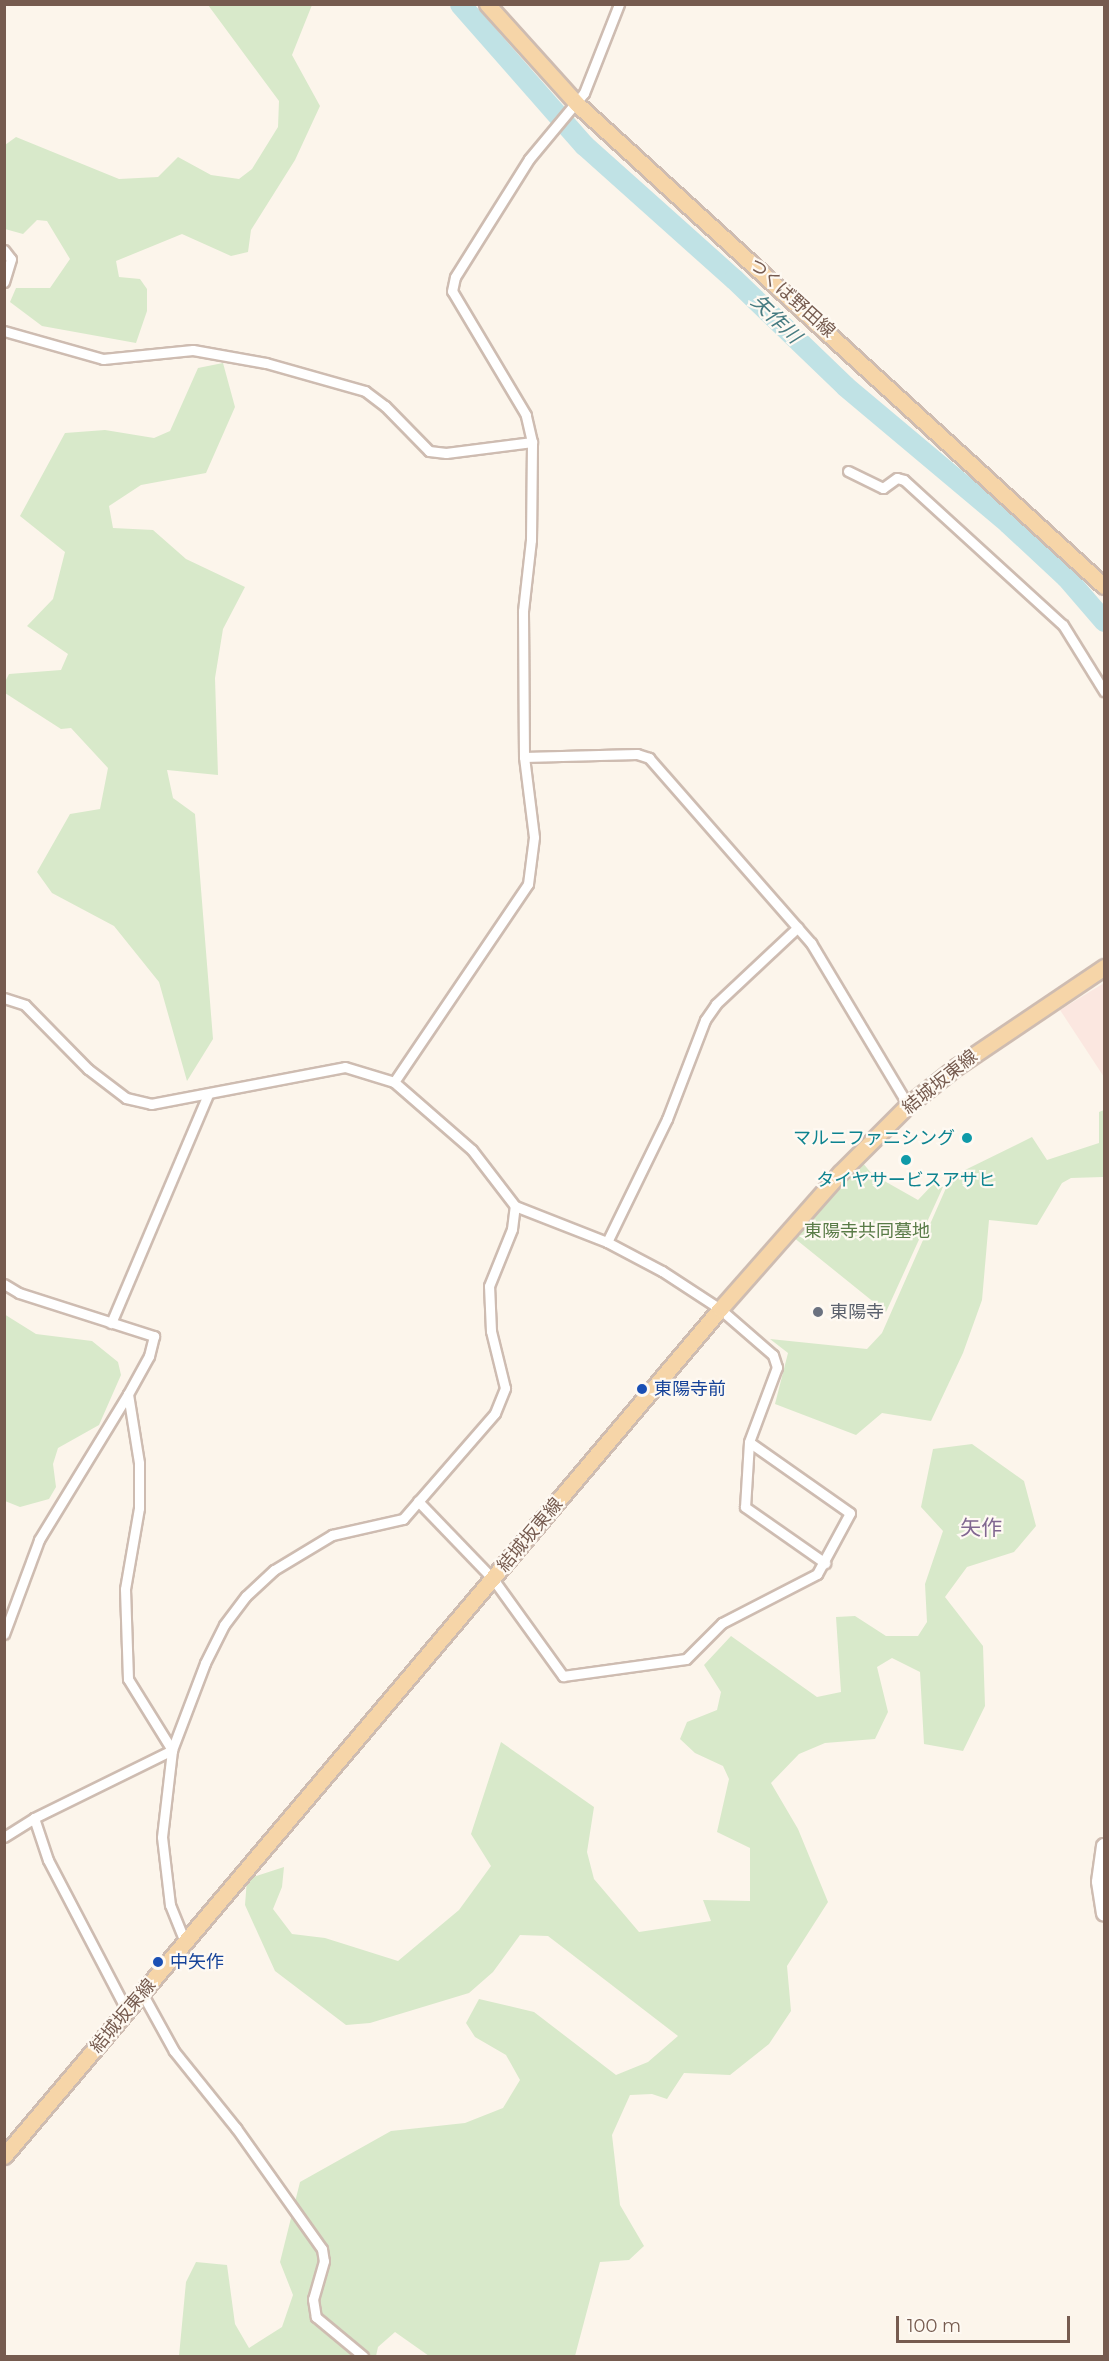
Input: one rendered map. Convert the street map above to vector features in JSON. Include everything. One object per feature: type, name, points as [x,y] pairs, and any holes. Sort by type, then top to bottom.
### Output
[{"type":"main road","name":"つくば野田線","points":[[487,4],[572,108],[1104,586]]},
{"type":"main road","name":"結城坂東線","points":[[4,2156],[720,1309],[840,1173],[908,1106],[1004,1032],[1104,967]]},
{"type":"street","points":[[394,1082],[528,884],[534,837],[524,757],[524,611],[531,540],[532,442],[526,416],[452,291],[455,277],[548,132],[572,108],[619,4]]},
{"type":"street","points":[[4,249],[11,259],[4,282]]},
{"type":"street","points":[[4,331],[103,359],[193,350],[266,363],[365,391],[385,406],[429,451],[446,453],[532,442]]},
{"type":"street","points":[[848,471],[883,488],[897,478],[904,480],[1063,625],[1104,691]]},
{"type":"street","points":[[524,757],[637,754],[649,758],[798,927],[824,961],[908,1106]]},
{"type":"street","points":[[607,1242],[667,1119],[705,1020],[716,1004],[798,927]]},
{"type":"street","points":[[4,998],[25,1005],[88,1069],[126,1098],[151,1104],[208,1095],[345,1067],[394,1082],[472,1150],[515,1206],[607,1242],[720,1309],[773,1355],[777,1367],[749,1442],[745,1507],[825,1563]]},
{"type":"street","points":[[111,1323],[208,1095]]},
{"type":"street","points":[[185,1942],[170,1905],[162,1837],[172,1750],[205,1663],[224,1625],[246,1596],[274,1570],[332,1535],[403,1519],[495,1413],[505,1388],[488,1306],[489,1286],[512,1229],[515,1206]]},
{"type":"street","points":[[4,1284],[19,1293],[154,1336],[149,1356],[129,1394],[39,1540],[4,1634]]},
{"type":"street","points":[[129,1394],[139,1463],[139,1508],[125,1589],[128,1679],[172,1750]]},
{"type":"street","points":[[418,1501],[493,1579],[563,1676],[686,1659],[722,1623],[817,1575],[850,1513],[749,1442]]},
{"type":"street","points":[[4,1837],[34,1818],[172,1750]]},
{"type":"street","points":[[34,1818],[48,1860],[127,2011]]},
{"type":"street","points":[[1104,1846],[1099,1882],[1104,1914]]},
{"type":"street","points":[[142,1993],[174,2051],[256,2154],[322,2250],[324,2261],[313,2299],[316,2317],[363,2356]]},
{"type":"shaded area","points":[[1104,983],[1104,1077],[1060,1010]]},
{"type":"green space","points":[[208,5],[312,5],[292,55],[320,106],[295,160],[251,230],[248,252],[231,256],[182,234],[116,261],[119,277],[140,279],[147,289],[147,311],[136,343],[42,326],[10,302],[16,288],[50,288],[70,259],[47,221],[37,220],[23,234],[5,229],[5,145],[16,137],[119,179],[158,177],[178,157],[211,175],[239,179],[252,169],[278,127],[279,101]]},
{"type":"green space","points":[[223,363],[235,407],[206,473],[141,485],[109,506],[113,528],[153,530],[186,559],[245,587],[223,629],[215,678],[218,775],[167,770],[173,798],[195,814],[213,1039],[187,1081],[159,982],[114,926],[52,893],[37,872],[70,814],[100,809],[108,768],[71,728],[61,729],[5,693],[5,682],[9,674],[61,670],[68,654],[27,626],[53,599],[65,552],[20,516],[65,433],[105,430],[154,438],[170,431],[198,368]]},
{"type":"green space","points":[[1104,1110],[1103,1177],[1071,1178],[1062,1183],[1037,1225],[989,1220],[982,1300],[963,1353],[931,1421],[882,1413],[856,1435],[775,1404],[788,1353],[770,1339],[867,1349],[882,1333],[946,1188],[965,1170],[1032,1137],[1047,1160],[1099,1143],[1099,1112]]},
{"type":"green space","name":"東陽寺共同墓地","points":[[862,1162],[872,1174],[918,1200],[936,1181],[943,1187],[886,1312],[793,1237]]},
{"type":"green space","points":[[4,1314],[36,1334],[92,1341],[118,1362],[121,1375],[99,1425],[58,1448],[53,1464],[56,1487],[49,1499],[20,1507],[5,1501]]},
{"type":"green space","points":[[972,1444],[1024,1481],[1036,1526],[1014,1552],[967,1567],[945,1597],[983,1646],[985,1706],[963,1751],[924,1744],[920,1672],[892,1658],[877,1667],[888,1712],[875,1739],[825,1743],[799,1754],[771,1783],[798,1829],[828,1902],[787,1966],[791,2011],[769,2044],[730,2075],[684,2073],[667,2099],[652,2094],[630,2095],[612,2135],[620,2205],[644,2246],[629,2260],[600,2262],[575,2356],[429,2356],[395,2332],[378,2347],[376,2356],[179,2356],[186,2282],[196,2262],[227,2265],[235,2324],[249,2348],[282,2327],[293,2295],[280,2262],[300,2182],[391,2131],[465,2123],[503,2108],[520,2080],[506,2055],[475,2037],[466,2023],[479,1999],[534,2012],[616,2075],[648,2062],[678,2036],[548,1936],[520,1935],[493,1972],[469,1993],[370,2023],[346,2025],[275,1971],[245,1905],[247,1879],[284,1867],[282,1887],[273,1909],[292,1934],[325,1938],[398,1961],[459,1910],[491,1866],[471,1834],[501,1742],[594,1807],[587,1852],[594,1879],[639,1932],[711,1921],[703,1900],[750,1901],[750,1848],[717,1832],[729,1779],[723,1766],[695,1753],[680,1739],[687,1722],[717,1710],[721,1692],[704,1665],[731,1636],[817,1697],[841,1692],[836,1617],[855,1616],[886,1636],[918,1636],[927,1622],[925,1584],[943,1531],[921,1507],[933,1449]]},
{"type":"waterway","name":"矢作川","points":[[460,4],[584,145],[734,279],[845,386],[1008,523],[1066,577],[1104,621]]},
{"type":"place","name":"マルニファニシング","points":[[967,1138]]},
{"type":"place","name":"タイヤサービスアサヒ","points":[[906,1160]]},
{"type":"place","name":"東陽寺","points":[[818,1312]]},
{"type":"place","name":"東陽寺前","points":[[642,1389]]},
{"type":"place","name":"中矢作","points":[[158,1962]]},
{"type":"district","name":"矢作","points":[[981,1528]]}]
